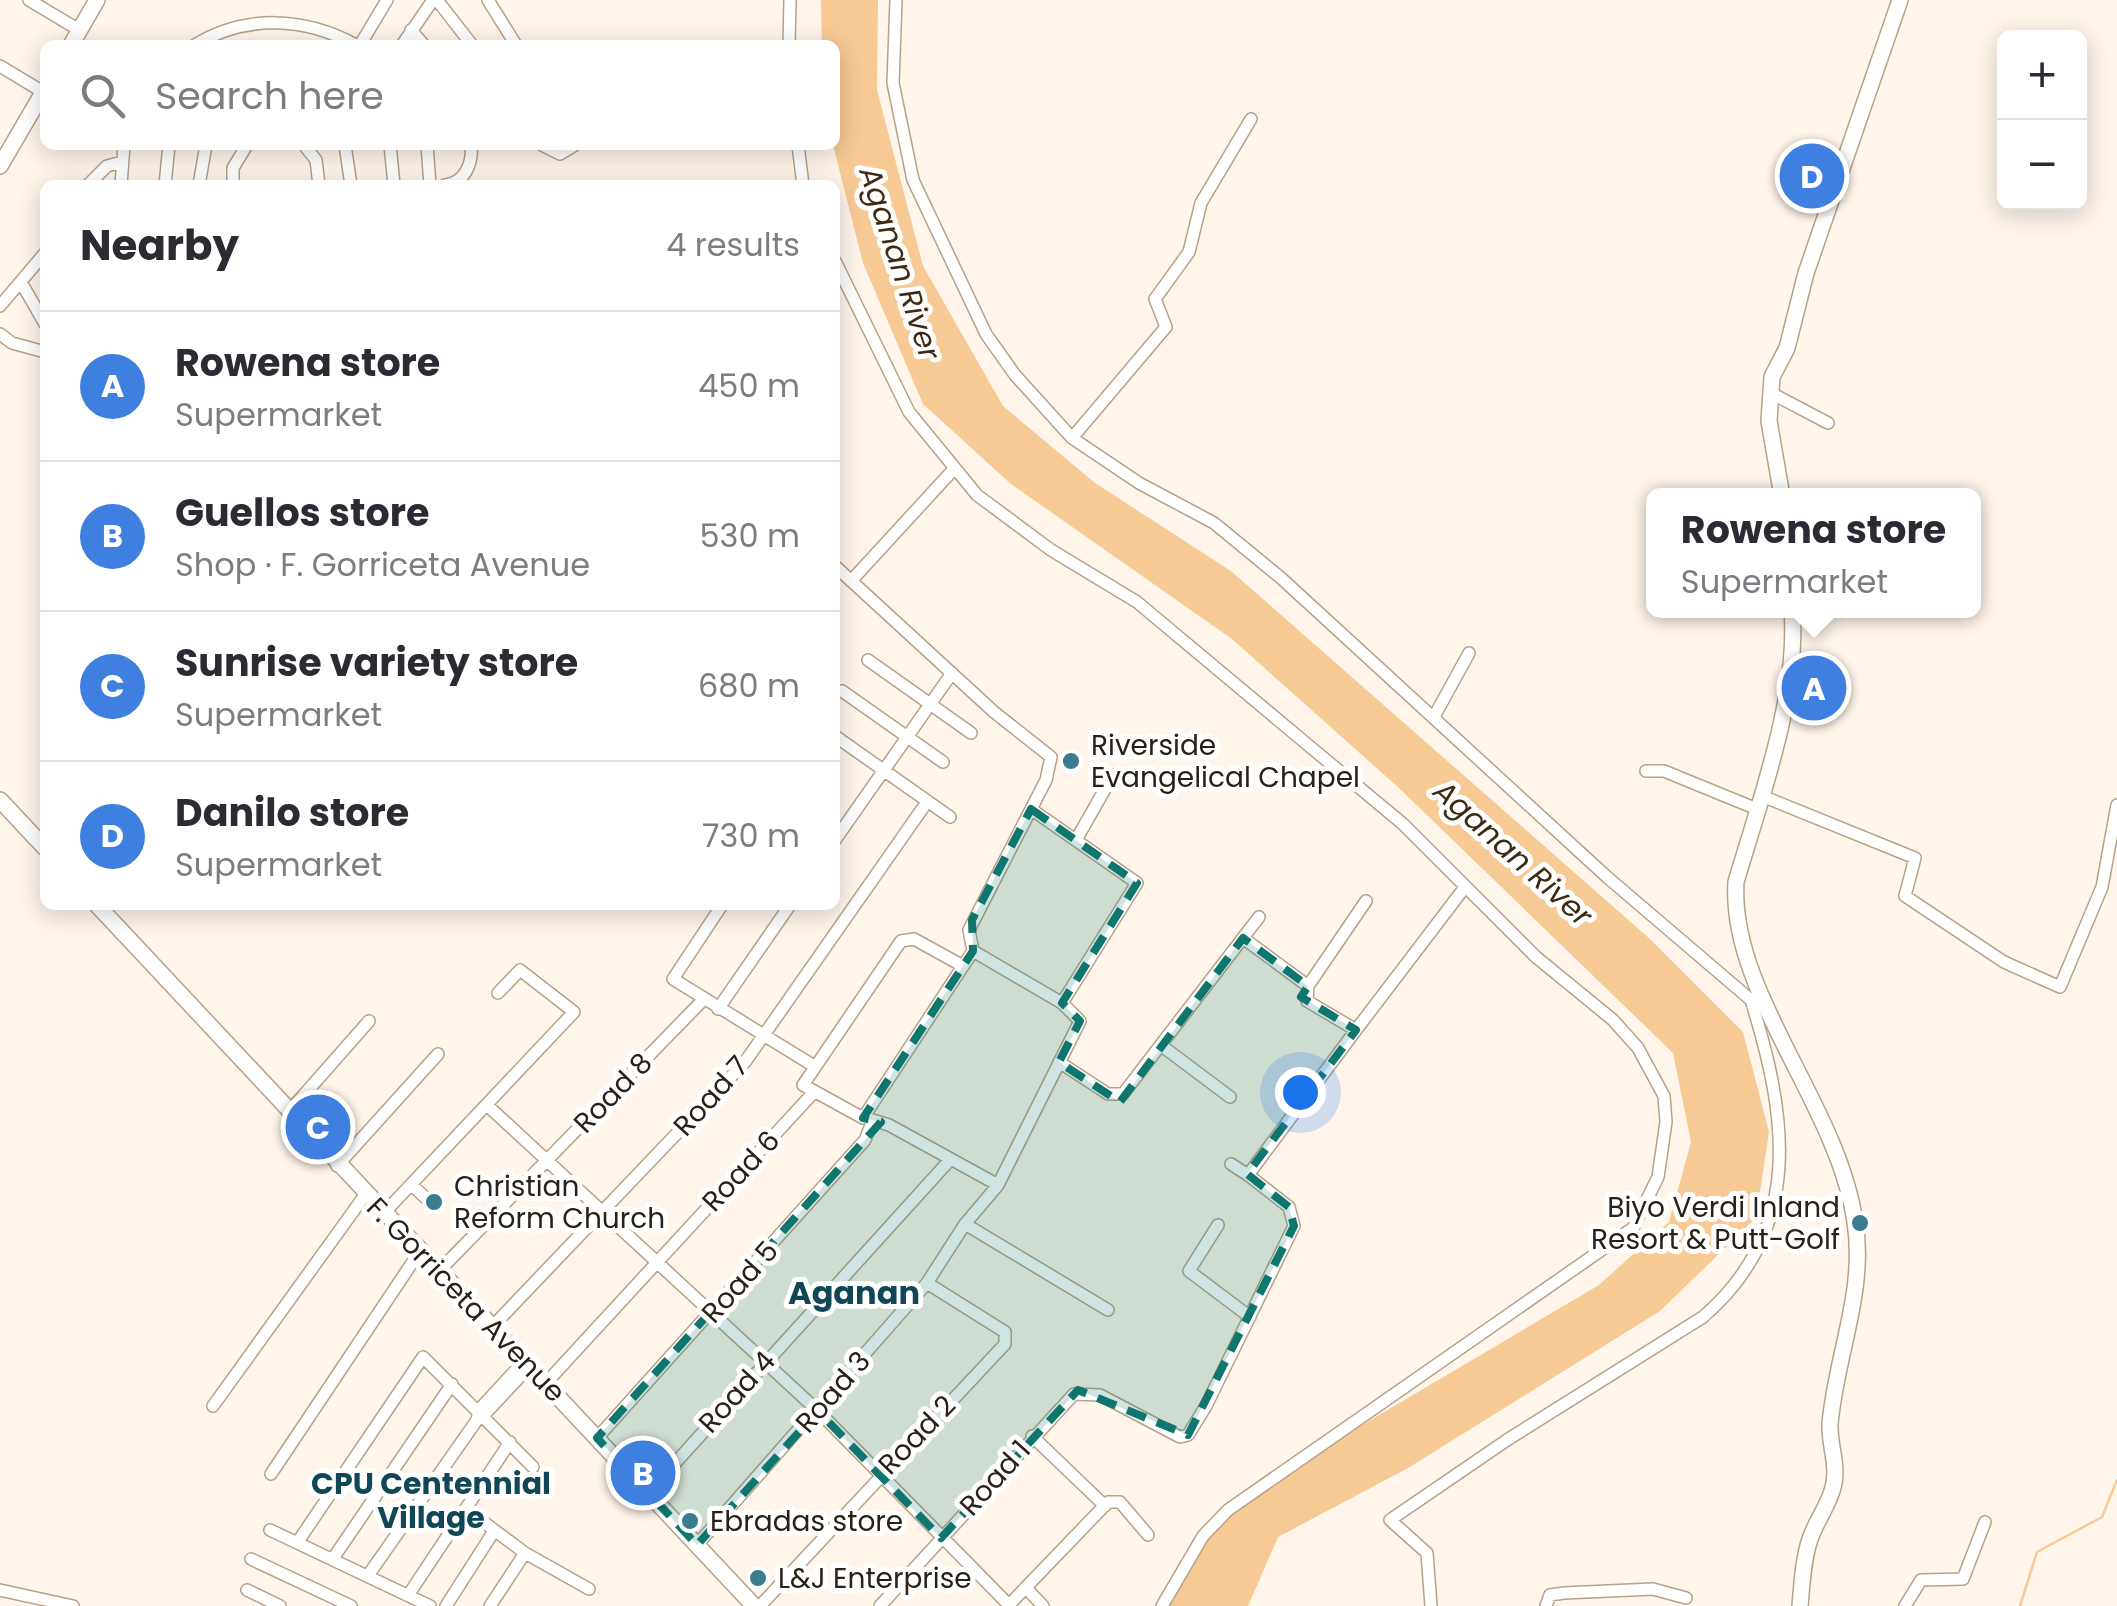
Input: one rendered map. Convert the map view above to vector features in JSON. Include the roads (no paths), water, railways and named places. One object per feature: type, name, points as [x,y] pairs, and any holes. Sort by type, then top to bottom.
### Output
[{"type":"street","points":[[30,0],[75,38],[97,0]]},
{"type":"street","points":[[361,40],[387,0]]},
{"type":"street","points":[[405,40],[435,0],[468,40]]},
{"type":"street","points":[[488,0],[513,40]]},
{"type":"street","points":[[790,0],[790,40]]},
{"type":"street","points":[[896,0],[893,83],[913,180],[986,334],[1072,438],[1139,483],[1214,523],[1435,715],[1608,876],[1756,998],[1829,1126],[1856,1222],[1855,1303],[1830,1418],[1836,1474],[1806,1551],[1800,1606]]},
{"type":"street","points":[[1781,488],[1769,420],[1770,393],[1806,273],[1900,0]]},
{"type":"street","points":[[205,40],[224,31],[273,22],[322,29],[347,40]]},
{"type":"street","points":[[411,30],[420,40]]},
{"type":"street","points":[[0,66],[40,89]]},
{"type":"street","points":[[0,166],[40,98]]},
{"type":"street","points":[[1072,438],[1166,327],[1155,299],[1189,252],[1201,203],[1252,119]]},
{"type":"street","points":[[121,180],[123,150]]},
{"type":"street","points":[[166,180],[168,150]]},
{"type":"street","points":[[200,180],[205,150]]},
{"type":"street","points":[[233,180],[233,168],[244,150]]},
{"type":"street","points":[[308,150],[316,160],[318,180]]},
{"type":"street","points":[[346,150],[350,180]]},
{"type":"street","points":[[390,150],[394,180]]},
{"type":"street","points":[[426,150],[430,180]]},
{"type":"street","points":[[459,180],[472,158],[471,150]]},
{"type":"street","points":[[799,150],[802,180]]},
{"type":"street","points":[[93,180],[108,166],[122,162]]},
{"type":"street","points":[[0,306],[40,259]]},
{"type":"street","points":[[840,272],[895,388],[954,470],[1012,523],[1138,602],[1403,824],[1536,957],[1613,1020],[1654,1074],[1664,1096],[1665,1149],[1649,1197],[1633,1228],[1228,1510],[1203,1536],[1162,1606]]},
{"type":"street","points":[[20,282],[40,316]]},
{"type":"street","points":[[0,334],[12,343],[40,351]]},
{"type":"street","points":[[1770,393],[1828,423]]},
{"type":"street","points":[[850,581],[954,470]]},
{"type":"street","points":[[840,571],[1050,756],[1046,780],[972,920],[973,951],[1062,1003],[1137,883],[1031,809]]},
{"type":"street","points":[[1431,1606],[1426,1553],[1390,1520],[1507,1440],[1703,1317],[1731,1291],[1767,1236],[1778,1174],[1780,1129],[1735,904],[1736,882],[1759,802],[1790,652],[1792,618]]},
{"type":"street","points":[[1435,715],[1469,653]]},
{"type":"street","points":[[868,660],[970,733]]},
{"type":"street","points":[[840,833],[952,673]]},
{"type":"street","points":[[842,691],[943,762]]},
{"type":"street","points":[[840,743],[950,817]]},
{"type":"street","points":[[1646,770],[1664,771],[1759,802],[1915,858],[1917,864],[1904,896],[2004,962],[2060,987],[2102,887],[2117,805]]},
{"type":"street","points":[[1076,840],[1114,775]]},
{"type":"street","points":[[0,800],[40,843]]},
{"type":"street","name":"Road 7","points":[[492,1327],[744,1062],[927,802]]},
{"type":"street","points":[[1248,1175],[1464,887]]},
{"type":"street","points":[[1356,1030],[1307,1001],[1308,986],[1366,901]]},
{"type":"street","name":"F. Gorriceta Avenue","points":[[102,910],[365,1196],[757,1606]]},
{"type":"street","points":[[719,910],[673,979],[814,1066]]},
{"type":"street","points":[[718,1009],[787,910]]},
{"type":"street","points":[[1059,1062],[1114,1096],[1129,1088],[1259,917]]},
{"type":"street","points":[[1243,938],[1308,986]]},
{"type":"street","points":[[962,966],[914,939],[902,941],[804,1085],[868,1119],[890,1124],[948,1162],[998,1186]]},
{"type":"street","name":"Road 5","points":[[598,1438],[865,1140],[868,1119],[973,951]]},
{"type":"street","points":[[384,1213],[490,1106],[574,1012],[520,970],[498,993]]},
{"type":"street","name":"Road 8","points":[[439,1271],[703,1000]]},
{"type":"street","name":"Road 3","points":[[697,1545],[927,1283],[965,1224],[998,1186],[1080,1020],[1062,1003]]},
{"type":"street","points":[[288,1113],[369,1022]]},
{"type":"street","points":[[1162,1046],[1230,1097]]},
{"type":"street","points":[[337,1166],[438,1054]]},
{"type":"street","name":"Road 6","points":[[546,1382],[814,1092]]},
{"type":"street","points":[[490,1106],[818,1411],[1008,1605],[1104,1506],[1120,1502],[1148,1535]]},
{"type":"street","name":"Road 4","points":[[648,1493],[948,1162]]},
{"type":"street","points":[[1218,1225],[1189,1271],[1250,1317],[1294,1226],[1294,1216],[1230,1164]]},
{"type":"street","points":[[412,1185],[434,1206]]},
{"type":"street","points":[[214,1406],[365,1196]]},
{"type":"street","points":[[965,1224],[1108,1310]]},
{"type":"street","points":[[270,1474],[420,1251]]},
{"type":"street","name":"Road 2","points":[[757,1606],[1007,1337],[927,1283]]},
{"type":"street","name":"Road 1","points":[[880,1606],[1032,1436],[1081,1391],[1127,1406],[1184,1437],[1213,1394],[1250,1317]]},
{"type":"street","points":[[299,1540],[424,1357],[534,1467]]},
{"type":"street","points":[[369,1574],[480,1415],[526,1364]]},
{"type":"street","points":[[334,1557],[452,1384]]},
{"type":"street","points":[[1032,1436],[1104,1506]]},
{"type":"street","points":[[409,1594],[510,1442]]},
{"type":"street","points":[[466,1509],[525,1553],[589,1589]]},
{"type":"street","points":[[1905,1606],[1922,1580],[1963,1579],[1985,1522]]},
{"type":"street","points":[[270,1530],[299,1540],[430,1606]]},
{"type":"street","points":[[446,1606],[494,1531]]},
{"type":"street","points":[[490,1606],[525,1553]]},
{"type":"street","points":[[251,1559],[352,1606]]},
{"type":"street","points":[[1026,1588],[1043,1606]]},
{"type":"street","points":[[1546,1606],[1550,1595],[1592,1591],[1653,1589],[1686,1598]]},
{"type":"street","points":[[0,1590],[73,1606]]},
{"type":"street","points":[[247,1590],[280,1606]]},
{"type":"water","name":"Aganan River","points":[[821,0],[878,0],[877,90],[923,266],[1003,406],[1095,483],[1231,571],[1650,939],[1743,1032],[1769,1132],[1756,1218],[1660,1311],[1408,1468],[1278,1537],[1248,1606],[1165,1606],[1174,1572],[1203,1531],[1357,1428],[1599,1285],[1669,1222],[1691,1142],[1673,1053],[1399,788],[1232,639],[1011,484],[923,404],[863,263],[834,150],[840,150],[840,40],[822,40]]},
{"type":"waterway","points":[[2020,1606],[2037,1552],[2102,1517],[2117,1480]]},
{"type":"place","name":"Danilo store","points":[[1812,176]]},
{"type":"place","name":"Rowena store","points":[[1814,688]]},
{"type":"place","name":"Riverside Evangelical Chapel","points":[[1071,761]]},
{"type":"place","name":"Sunrise variety store","points":[[318,1127]]},
{"type":"place","name":"Christian Reform Church","points":[[434,1202]]},
{"type":"place","name":"Biyo Verdi Inland Resort & Putt-Golf","points":[[1860,1223]]},
{"type":"place","name":"Guellos store","points":[[643,1473]]},
{"type":"place","name":"Ebradas store","points":[[690,1521]]},
{"type":"place","name":"L&J Enterprise","points":[[758,1578]]},
{"type":"district","name":"Aganan","points":[[854,1292]]},
{"type":"district","name":"CPU Centennial Village","points":[[431,1500]]}]
